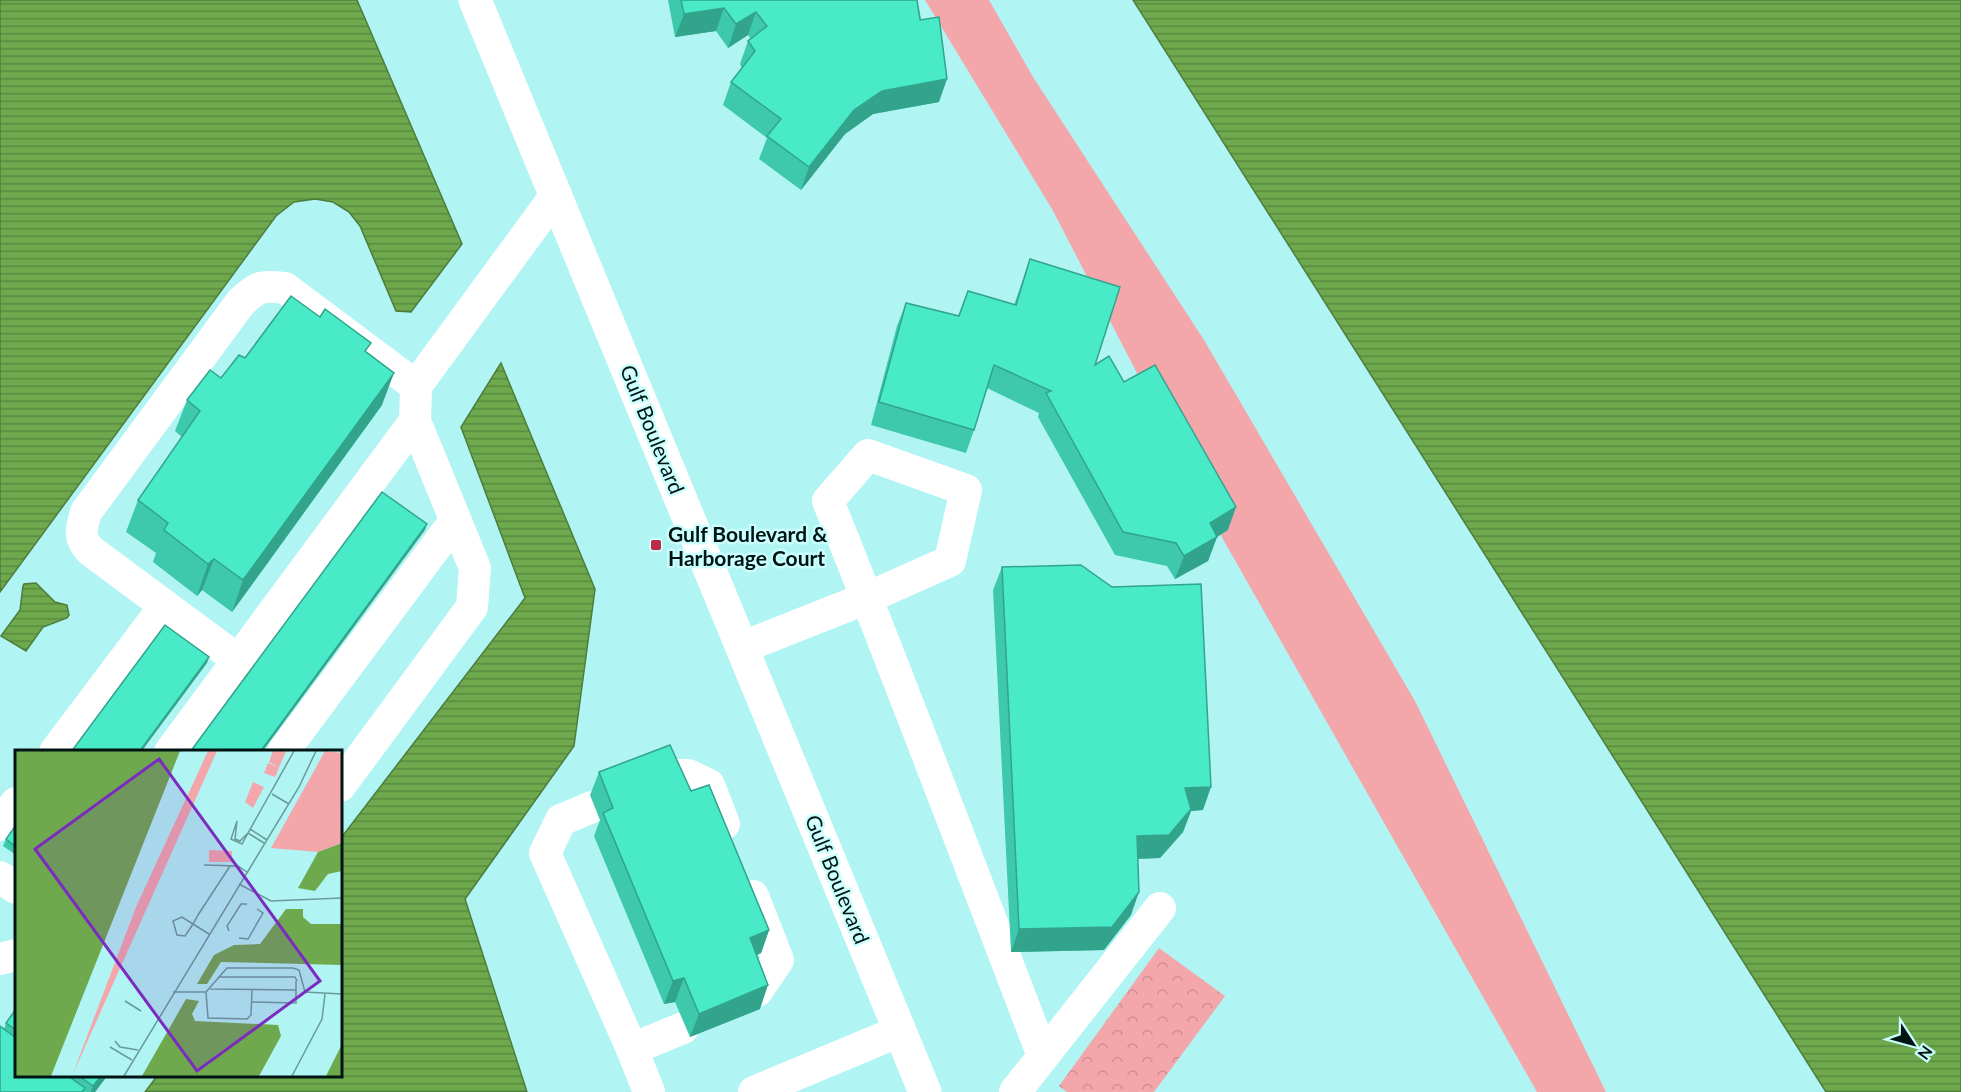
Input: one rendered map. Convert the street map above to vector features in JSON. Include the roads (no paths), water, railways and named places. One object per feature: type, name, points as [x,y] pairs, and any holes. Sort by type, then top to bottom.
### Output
[{"type":"main road","name":"Gulf Boulevard","points":[[475,0],[926,1092]]},
{"type":"street","points":[[342,783],[472,607],[475,568],[415,421],[416,386],[556,195]]},
{"type":"street","points":[[238,660],[92,551],[84,543],[81,528],[86,512],[241,302],[255,289],[268,286],[285,288],[416,386]]},
{"type":"street","points":[[171,750],[415,421]]},
{"type":"street","points":[[743,647],[867,598],[950,561],[966,490],[868,455],[828,501],[867,598],[893,664],[1044,1056]]},
{"type":"street","points":[[285,750],[455,521]]},
{"type":"street","points":[[57,750],[165,606]]},
{"type":"street","points":[[670,775],[688,775],[709,785],[778,960],[757,991]]},
{"type":"street","points":[[0,825],[15,804]]},
{"type":"street","points":[[592,807],[561,820],[545,853],[649,1092]]},
{"type":"street","points":[[0,877],[15,887]]},
{"type":"street","points":[[1016,1092],[1160,908]]},
{"type":"street","points":[[0,959],[15,956]]},
{"type":"street","points":[[632,1049],[683,1028]]},
{"type":"street","points":[[754,1092],[900,1031]]},
{"type":"place","name":"Gulf Boulevard & Harborage Court","points":[[656,545]]}]
